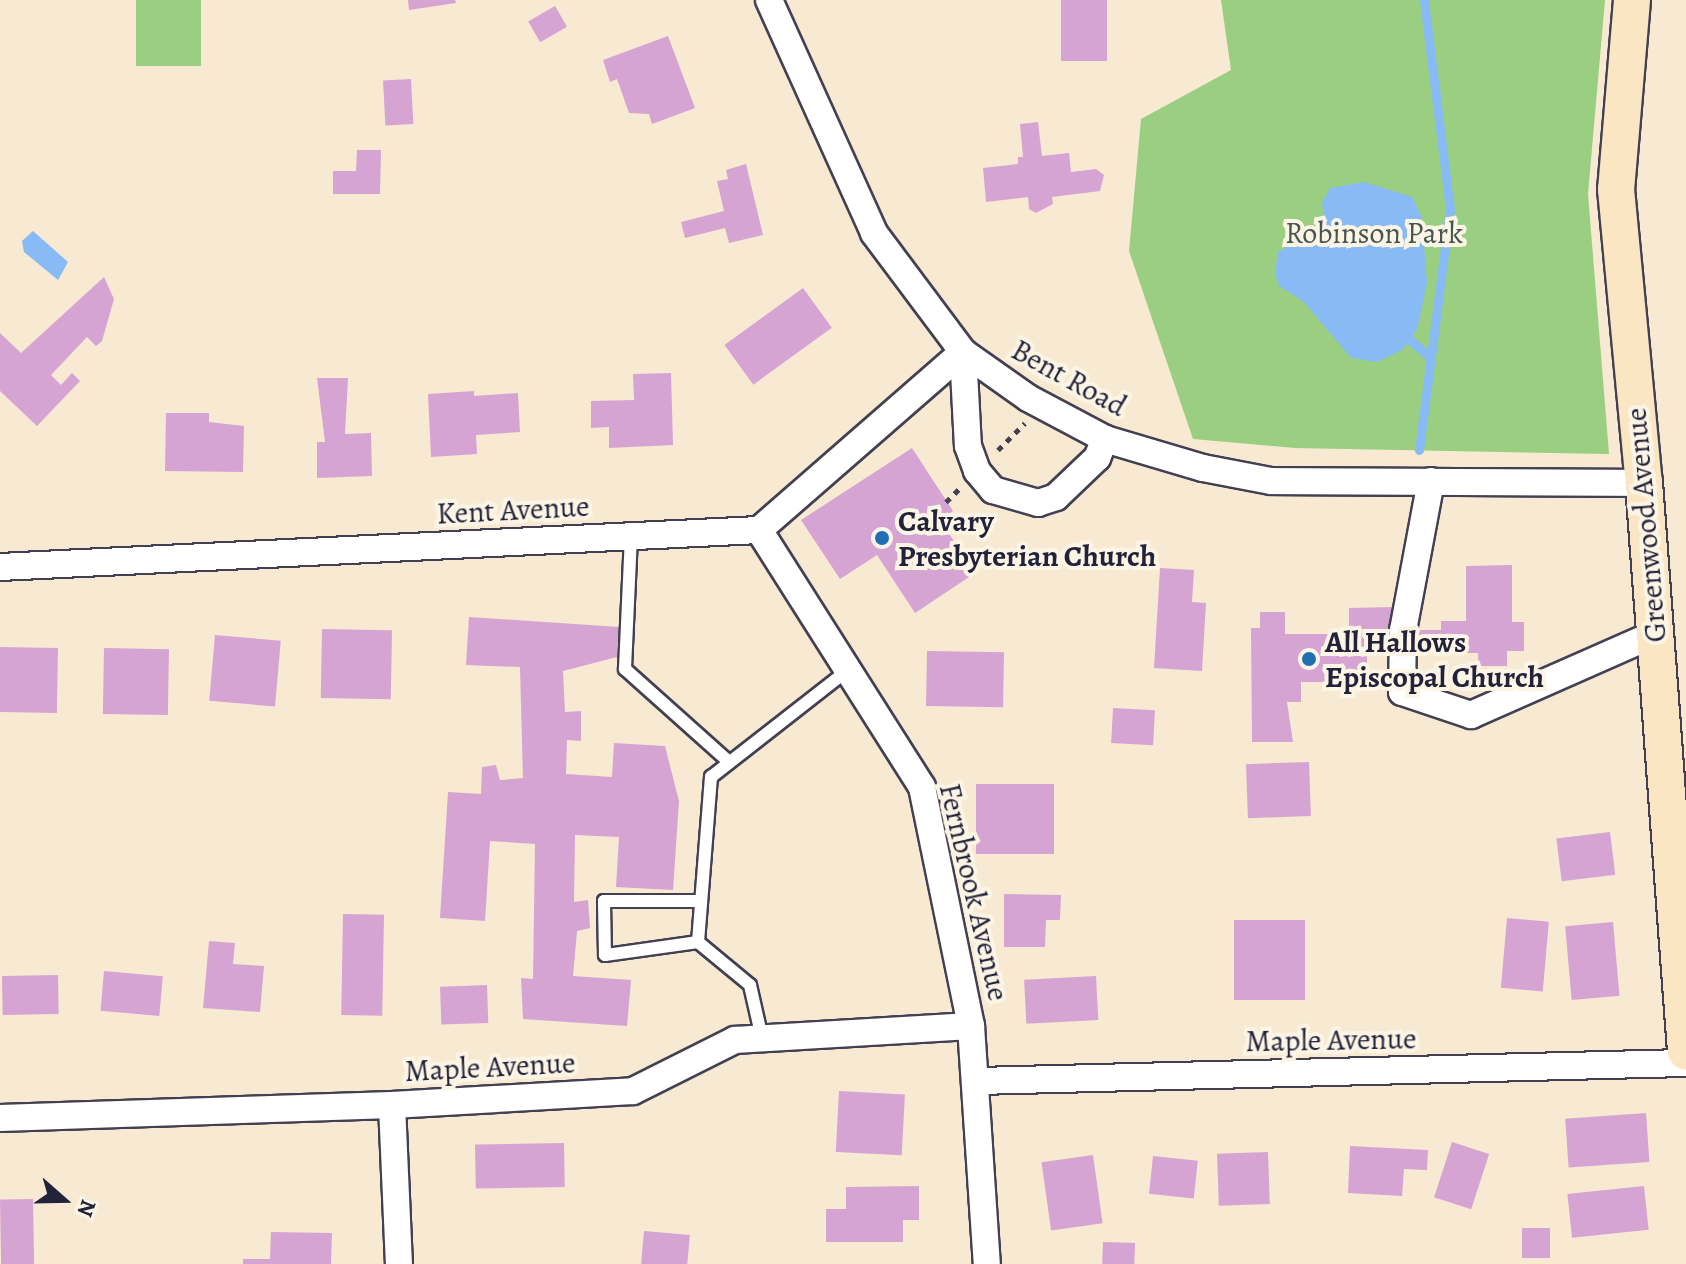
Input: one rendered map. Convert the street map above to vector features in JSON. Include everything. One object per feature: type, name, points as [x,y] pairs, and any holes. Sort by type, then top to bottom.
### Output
[{"type":"main road","name":"Greenwood Avenue","points":[[1632,0],[1616,189],[1682,947],[1686,1051]]},
{"type":"street","name":"Bent Road","points":[[769,0],[874,233],[963,352],[1028,398],[1105,439],[1203,468],[1271,481],[1644,483]]},
{"type":"street","points":[[963,352],[968,446],[977,471],[993,490],[1038,503],[1056,497],[1097,458],[1105,439]]},
{"type":"street","points":[[759,530],[963,352]]},
{"type":"street","points":[[1431,481],[1403,635],[1402,692],[1471,715],[1655,634]]},
{"type":"street","name":"Kent Avenue","points":[[0,567],[759,530]]},
{"type":"street","name":"Fernbrook Avenue","points":[[759,530],[922,787],[971,1026],[978,1081],[987,1264]]},
{"type":"street","name":"Maple Avenue","points":[[0,1118],[392,1105],[633,1091],[662,1080],[710,1050],[762,1038],[971,1026]]},
{"type":"street","name":"Maple Avenue","points":[[978,1081],[1686,1063]]},
{"type":"street","points":[[392,1105],[399,1264]]},
{"type":"lane","points":[[631,536],[625,669],[729,762]]},
{"type":"lane","points":[[698,942],[711,777],[848,670]]},
{"type":"lane","points":[[701,901],[604,901],[605,955],[698,942],[750,985],[762,1038]]},
{"type":"green space","points":[[136,0],[201,0],[201,66],[136,66]]},
{"type":"green space","name":"Robinson Park","points":[[1221,0],[1605,0],[1588,194],[1609,454],[1295,448],[1193,439],[1129,251],[1141,119],[1231,70]]},
{"type":"water","points":[[1364,182],[1412,197],[1422,218],[1427,283],[1417,330],[1402,350],[1377,362],[1351,358],[1304,302],[1279,286],[1275,274],[1278,252],[1325,226],[1322,203],[1330,188]]},
{"type":"water","points":[[33,231],[68,262],[58,280],[24,252],[22,241]]},
{"type":"building","points":[[408,0],[455,0],[456,3],[409,10]]},
{"type":"building","points":[[1061,0],[1107,0],[1107,61],[1061,61]]},
{"type":"building","points":[[555,6],[567,27],[540,42],[528,22]]},
{"type":"building","points":[[668,36],[695,108],[652,124],[649,114],[629,113],[617,79],[610,82],[603,60]]},
{"type":"building","points":[[411,79],[413,124],[385,125],[383,80]]},
{"type":"building","points":[[1038,122],[1042,156],[1069,153],[1071,172],[1096,169],[1104,175],[1100,191],[1052,197],[1053,204],[1036,213],[1029,209],[1028,197],[986,202],[983,168],[1018,164],[1018,157],[1023,157],[1020,124]]},
{"type":"building","points":[[357,150],[381,150],[380,194],[333,194],[333,171],[356,171]]},
{"type":"building","points":[[746,164],[763,235],[729,243],[725,228],[685,238],[681,222],[724,211],[717,181],[728,179],[726,170]]},
{"type":"building","points":[[104,277],[114,299],[102,341],[96,346],[87,337],[51,375],[61,385],[72,373],[80,381],[37,426],[0,391],[0,333],[21,353]]},
{"type":"building","points":[[803,288],[832,328],[753,385],[725,345]]},
{"type":"building","points":[[671,373],[673,445],[609,448],[609,427],[591,428],[591,401],[634,400],[633,374]]},
{"type":"building","points":[[317,378],[348,378],[345,434],[371,433],[372,476],[317,478],[317,442],[325,442]]},
{"type":"building","points":[[474,391],[474,396],[518,393],[520,432],[476,435],[477,454],[431,457],[428,394]]},
{"type":"building","points":[[166,413],[209,413],[209,422],[244,426],[243,472],[165,471]]},
{"type":"building","name":"Calvary Presbyterian Church","points":[[912,448],[953,511],[940,520],[975,573],[915,613],[877,555],[840,579],[801,520]]},
{"type":"building","name":"All Hallows Episcopal Church","points":[[1512,565],[1512,622],[1524,622],[1524,651],[1507,651],[1507,666],[1478,666],[1478,653],[1447,653],[1447,639],[1367,640],[1367,691],[1338,691],[1338,682],[1301,682],[1301,702],[1287,702],[1293,742],[1252,742],[1251,628],[1260,628],[1260,612],[1285,612],[1285,634],[1349,634],[1349,608],[1392,607],[1391,630],[1441,630],[1441,621],[1466,621],[1466,566]]},
{"type":"building","points":[[1160,568],[1194,570],[1192,602],[1206,603],[1202,671],[1154,668]]},
{"type":"building","points":[[469,617],[619,627],[617,657],[563,671],[565,712],[581,711],[581,741],[567,740],[566,774],[612,777],[614,743],[665,746],[679,801],[673,890],[616,887],[619,837],[575,835],[574,902],[588,900],[590,928],[577,931],[573,976],[631,980],[627,1026],[523,1019],[521,978],[533,979],[535,844],[490,841],[485,921],[440,918],[448,792],[481,794],[482,767],[496,765],[500,780],[523,778],[520,667],[466,665]]},
{"type":"building","points":[[322,629],[392,630],[391,699],[321,698]]},
{"type":"building","points":[[215,635],[281,641],[275,707],[209,701]]},
{"type":"building","points":[[0,647],[58,648],[57,713],[0,712]]},
{"type":"building","points":[[104,648],[169,649],[168,715],[103,714]]},
{"type":"building","points":[[927,651],[1004,652],[1003,707],[926,706]]},
{"type":"building","points":[[1113,708],[1155,710],[1153,745],[1111,743]]},
{"type":"building","points":[[1309,762],[1311,816],[1248,818],[1246,764]]},
{"type":"building","points":[[976,784],[1054,784],[1054,854],[976,854]]},
{"type":"building","points":[[1610,832],[1615,875],[1562,881],[1556,839]]},
{"type":"building","points":[[1004,894],[1061,895],[1060,920],[1046,920],[1045,947],[1004,947]]},
{"type":"building","points":[[343,914],[384,915],[382,1016],[341,1015]]},
{"type":"building","points":[[1507,918],[1549,922],[1543,991],[1501,988]]},
{"type":"building","points":[[1234,920],[1305,920],[1305,1000],[1234,1000]]},
{"type":"building","points":[[1613,922],[1619,996],[1572,1000],[1565,926]]},
{"type":"building","points":[[209,941],[235,943],[233,964],[264,966],[260,1012],[203,1008]]},
{"type":"building","points":[[104,971],[163,976],[159,1016],[101,1011]]},
{"type":"building","points":[[58,975],[59,1014],[3,1015],[2,976]]},
{"type":"building","points":[[1096,976],[1098,1020],[1026,1024],[1024,980]]},
{"type":"building","points":[[487,985],[488,1023],[441,1025],[440,987]]},
{"type":"building","points":[[839,1091],[905,1094],[902,1155],[836,1152]]},
{"type":"building","points":[[1646,1113],[1649,1162],[1569,1168],[1565,1119]]},
{"type":"building","points":[[1452,1142],[1489,1154],[1471,1209],[1434,1197]]},
{"type":"building","points":[[564,1143],[565,1187],[476,1189],[475,1145]]},
{"type":"building","points":[[1350,1146],[1428,1150],[1427,1170],[1404,1169],[1402,1196],[1348,1193]]},
{"type":"building","points":[[1268,1152],[1270,1204],[1219,1206],[1217,1154]]},
{"type":"building","points":[[1093,1155],[1103,1223],[1051,1231],[1042,1162]]},
{"type":"building","points":[[1153,1156],[1198,1161],[1194,1198],[1149,1194]]},
{"type":"building","points":[[919,1186],[919,1220],[903,1220],[903,1242],[826,1242],[826,1209],[846,1209],[846,1187]]},
{"type":"building","points":[[1644,1186],[1649,1230],[1572,1238],[1567,1194]]},
{"type":"building","points":[[33,1199],[34,1264],[1,1264],[0,1200]]},
{"type":"building","points":[[1522,1228],[1550,1228],[1550,1258],[1522,1258]]},
{"type":"building","points":[[644,1231],[690,1235],[687,1264],[641,1264]]},
{"type":"building","points":[[271,1232],[332,1233],[331,1264],[243,1264],[243,1259],[270,1259]]},
{"type":"building","points":[[1103,1242],[1135,1243],[1134,1264],[1102,1264]]},
{"type":"waterway","points":[[1419,450],[1450,209],[1424,0]]},
{"type":"waterway","points":[[1410,340],[1431,358]]},
{"type":"place","name":"Calvary Presbyterian Church","points":[[882,538]]},
{"type":"place","name":"All Hallows Episcopal Church","points":[[1309,659]]}]
